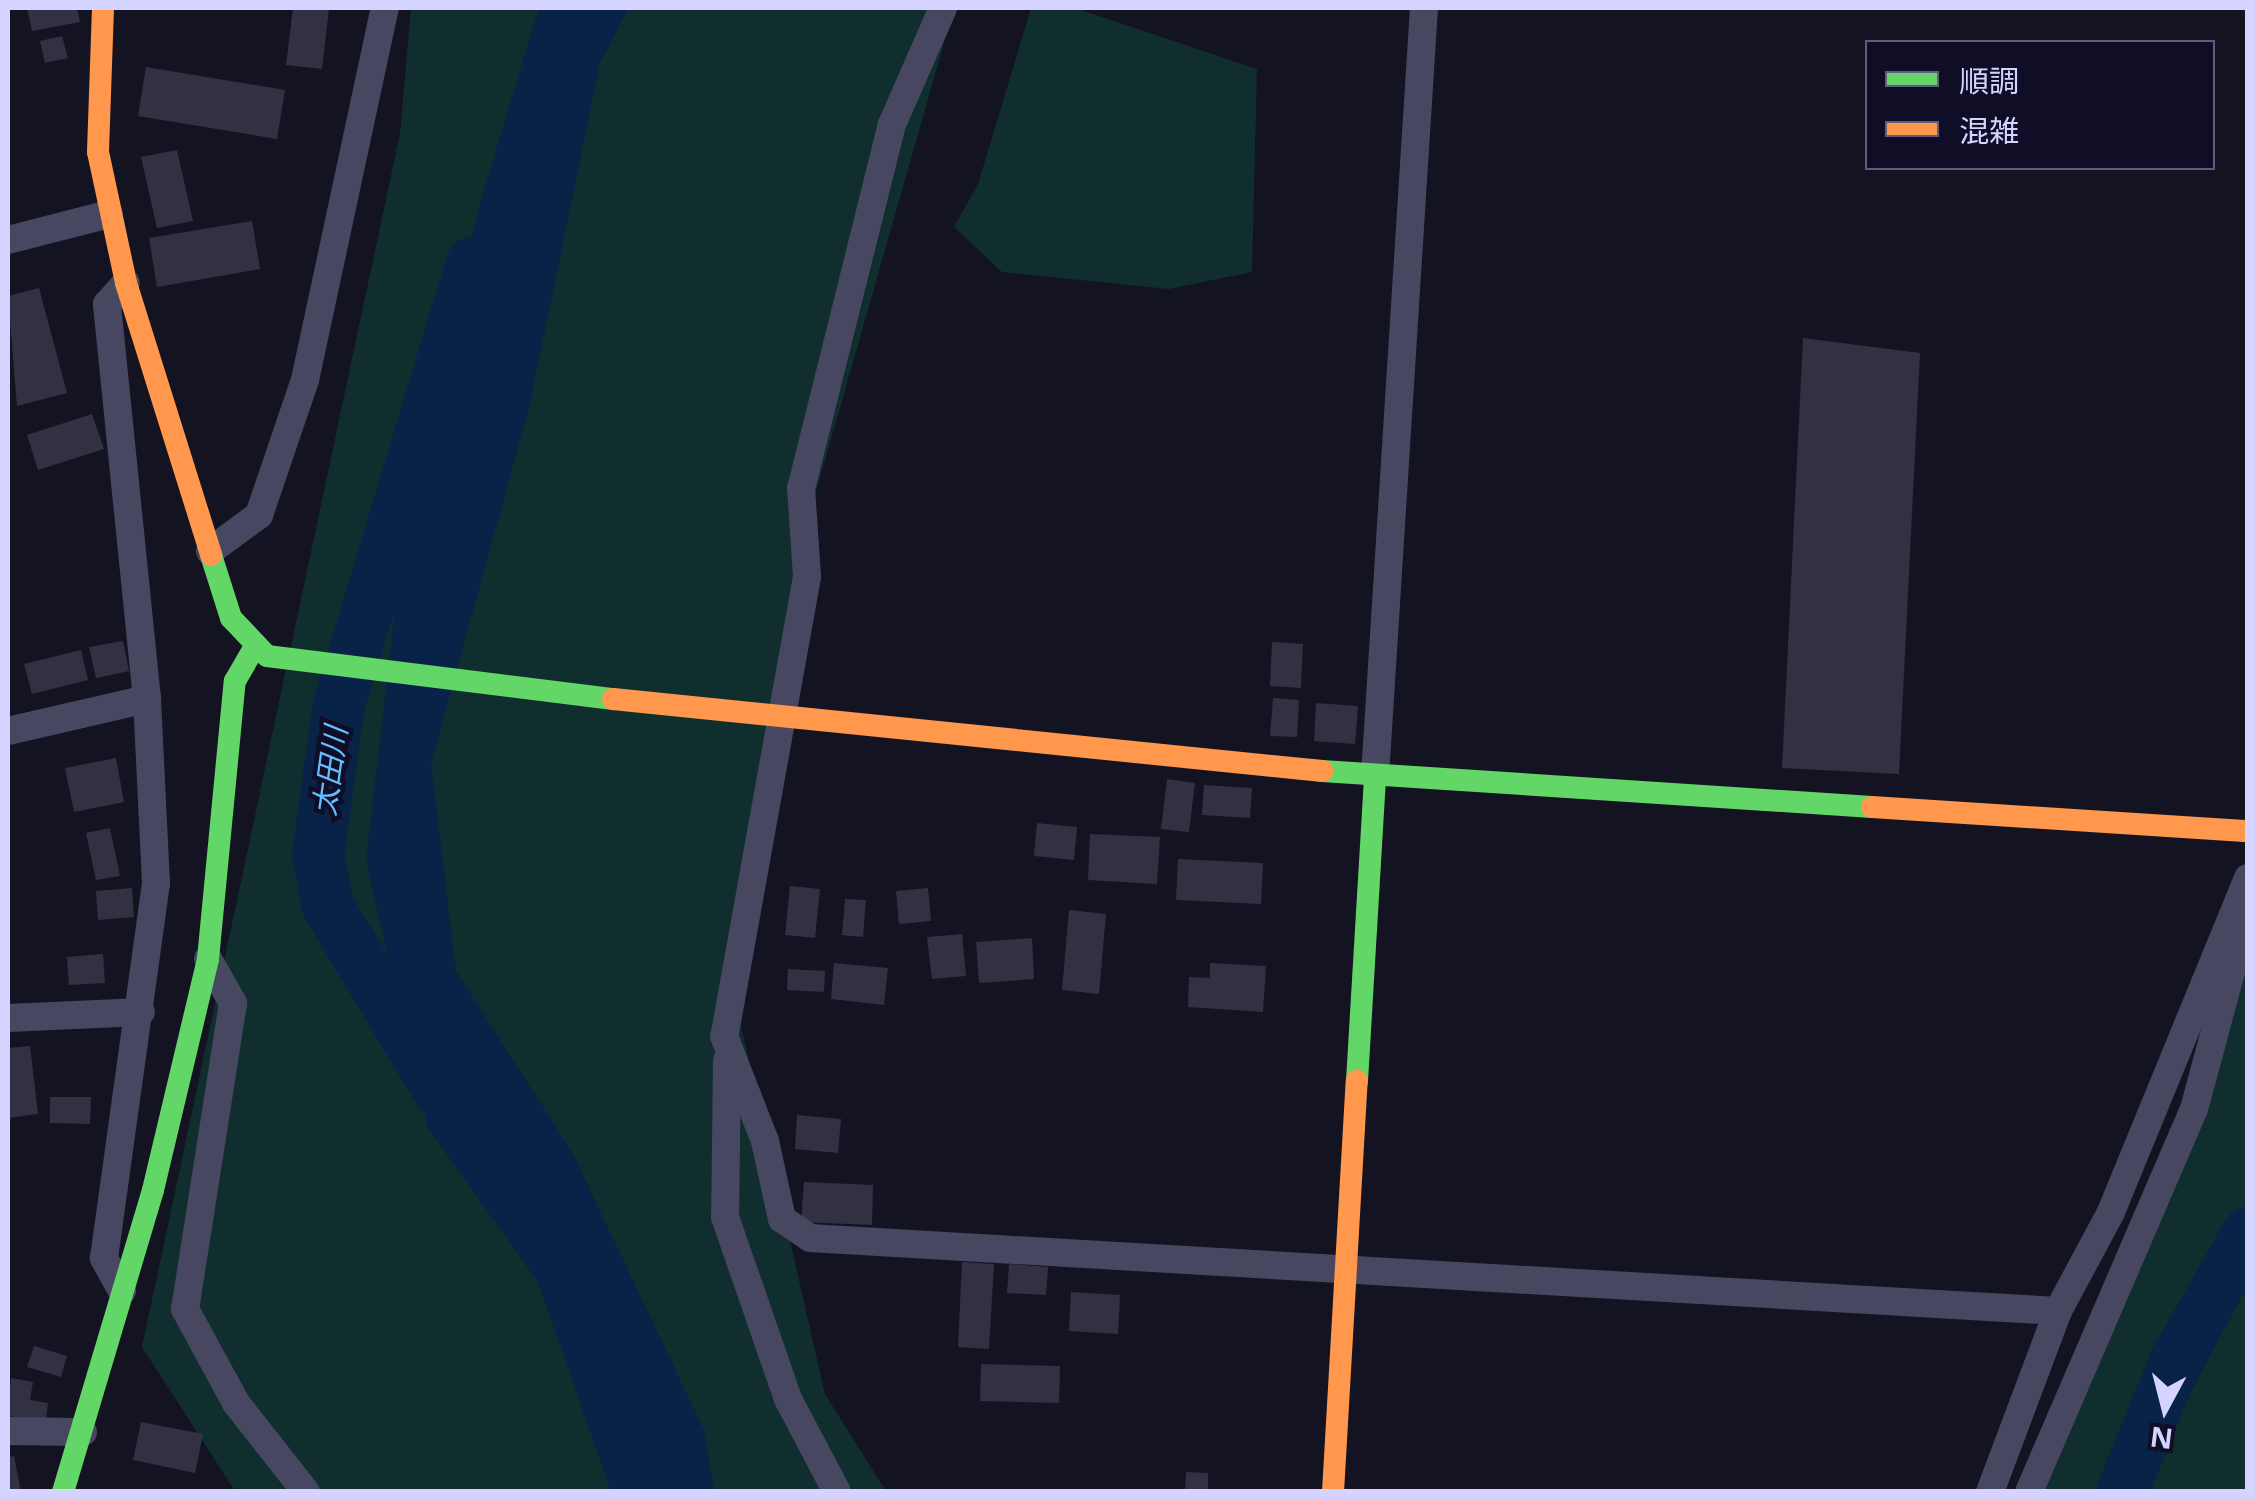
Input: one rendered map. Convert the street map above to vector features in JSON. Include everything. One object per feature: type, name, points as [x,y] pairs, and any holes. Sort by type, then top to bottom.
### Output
[{"type":"street","points":[[103,8],[97,136],[109,214],[126,282],[232,618],[260,652],[737,714],[1375,776],[2248,831]]},
{"type":"street","points":[[210,551],[260,515],[305,380],[385,8]]},
{"type":"street","points":[[838,1492],[788,1400],[725,1217],[728,1050],[779,716],[807,577],[801,488],[892,124],[943,8]]},
{"type":"street","points":[[1333,1492],[1424,8]]},
{"type":"street","points":[[8,240],[109,214]]},
{"type":"street","points":[[122,1291],[104,1258],[156,884],[147,698],[108,304],[126,282]]},
{"type":"street","points":[[63,1492],[122,1291],[208,958],[235,680],[260,652]]},
{"type":"street","points":[[8,731],[147,698]]},
{"type":"street","points":[[1990,1492],[2058,1310],[2110,1212],[2248,878]]},
{"type":"street","points":[[2030,1492],[2194,1109],[2248,910]]},
{"type":"street","points":[[208,958],[233,1003],[185,1309],[236,1403],[306,1492]]},
{"type":"street","points":[[8,1018],[141,1012]]},
{"type":"street","points":[[728,1050],[765,1141],[782,1219],[810,1238],[1346,1272],[2058,1310]]},
{"type":"street","points":[[8,1431],[82,1432]]},
{"type":"green space","points":[[411,8],[954,8],[796,562],[734,996],[825,1394],[886,1491],[235,1491],[142,1347],[400,133]]},
{"type":"green space","points":[[1031,8],[1075,8],[1257,69],[1252,272],[1169,289],[1002,272],[954,227],[978,184]]},
{"type":"green space","points":[[2247,868],[2247,1491],[2035,1492],[2179,1148]]},
{"type":"water","points":[[539,8],[629,8],[600,63],[529,408],[431,763],[456,971],[572,1152],[704,1430],[714,1491],[611,1491],[538,1282],[428,1128],[366,861],[400,565],[479,207]]},
{"type":"water","points":[[2247,1226],[2247,1286],[2171,1430],[2149,1491],[2122,1491]]},
{"type":"building","points":[[27,8],[77,8],[80,22],[32,31]]},
{"type":"building","points":[[293,8],[329,8],[322,69],[286,65]]},
{"type":"building","points":[[62,36],[68,58],[45,63],[40,41]]},
{"type":"building","points":[[146,67],[285,90],[277,139],[138,116]]},
{"type":"building","points":[[177,150],[193,221],[157,228],[141,157]]},
{"type":"building","points":[[252,221],[260,269],[157,287],[149,238]]},
{"type":"building","points":[[39,288],[67,393],[17,406],[8,296]]},
{"type":"building","points":[[1803,338],[1920,353],[1899,774],[1782,768]]},
{"type":"building","points":[[92,414],[104,449],[38,470],[27,435]]},
{"type":"building","points":[[123,641],[129,671],[96,678],[89,647]]},
{"type":"building","points":[[1272,642],[1303,644],[1301,688],[1270,686]]},
{"type":"building","points":[[81,650],[88,680],[32,694],[24,664]]},
{"type":"building","points":[[1273,698],[1299,700],[1297,737],[1270,736]]},
{"type":"building","points":[[1316,703],[1358,706],[1355,744],[1314,741]]},
{"type":"building","points":[[116,758],[124,802],[74,812],[65,768]]},
{"type":"building","points":[[1167,779],[1195,783],[1189,832],[1161,829]]},
{"type":"building","points":[[1204,785],[1252,788],[1250,818],[1202,815]]},
{"type":"building","points":[[1037,823],[1077,827],[1074,860],[1034,856]]},
{"type":"building","points":[[110,828],[120,876],[96,880],[86,833]]},
{"type":"building","points":[[1090,834],[1160,837],[1157,884],[1088,880]]},
{"type":"building","points":[[1178,859],[1263,863],[1261,904],[1176,900]]},
{"type":"building","points":[[790,886],[820,889],[815,938],[785,935]]},
{"type":"building","points":[[132,888],[134,917],[98,920],[96,891]]},
{"type":"building","points":[[928,888],[931,921],[899,924],[896,891]]},
{"type":"building","points":[[845,899],[866,900],[863,937],[842,935]]},
{"type":"building","points":[[1069,910],[1106,914],[1099,994],[1062,990]]},
{"type":"building","points":[[962,934],[966,976],[932,979],[927,937]]},
{"type":"building","points":[[1032,938],[1034,979],[979,983],[976,942]]},
{"type":"building","points":[[103,954],[105,983],[69,985],[67,957]]},
{"type":"building","points":[[834,963],[888,968],[884,1005],[831,999]]},
{"type":"building","points":[[1210,963],[1266,966],[1263,1012],[1188,1007],[1189,977],[1210,978]]},
{"type":"building","points":[[788,969],[825,971],[824,992],[787,990]]},
{"type":"building","points":[[30,1046],[38,1114],[8,1118],[8,1048]]},
{"type":"building","points":[[50,1097],[91,1097],[90,1124],[50,1123]]},
{"type":"building","points":[[797,1115],[841,1119],[838,1153],[795,1149]]},
{"type":"building","points":[[804,1182],[873,1185],[872,1225],[801,1222]]},
{"type":"building","points":[[962,1262],[994,1264],[989,1349],[958,1347]]},
{"type":"building","points":[[1009,1264],[1048,1267],[1046,1295],[1007,1293]]},
{"type":"building","points":[[1071,1292],[1120,1295],[1118,1334],[1069,1331]]},
{"type":"building","points":[[34,1346],[67,1356],[61,1377],[27,1367]]},
{"type":"building","points":[[981,1364],[1060,1366],[1059,1403],[980,1401]]},
{"type":"building","points":[[11,1378],[33,1382],[30,1400],[48,1403],[46,1421],[8,1416]]},
{"type":"building","points":[[141,1422],[203,1434],[195,1473],[133,1460]]},
{"type":"building","points":[[14,1456],[21,1492],[8,1492],[8,1457]]},
{"type":"building","points":[[1186,1472],[1208,1473],[1208,1492],[1185,1492]]},
{"type":"waterway","name":"太田川","points":[[442,1096],[328,906],[318,855],[339,704],[472,263]]},
{"type":"waterway","points":[[2122,1492],[2176,1360],[2248,1233]]},
{"type":"traffic: fast","points":[[211,555],[231,618],[267,656],[613,699]]},
{"type":"traffic: fast","points":[[63,1492],[153,1190],[208,959],[235,681],[254,648]]},
{"type":"traffic: fast","points":[[1322,771],[1872,807]]},
{"type":"traffic: fast","points":[[1357,1081],[1375,776]]},
{"type":"traffic: slow","points":[[103,8],[98,152],[126,283],[211,555]]},
{"type":"traffic: slow","points":[[613,699],[1322,771]]},
{"type":"traffic: slow","points":[[1872,807],[2248,831]]},
{"type":"traffic: slow","points":[[1333,1492],[1357,1081]]}]
